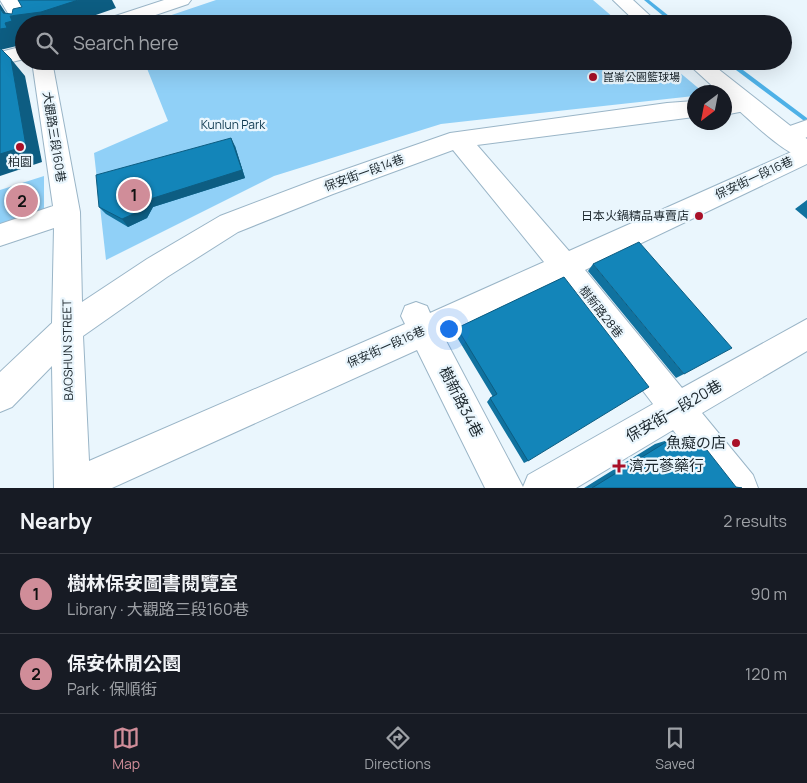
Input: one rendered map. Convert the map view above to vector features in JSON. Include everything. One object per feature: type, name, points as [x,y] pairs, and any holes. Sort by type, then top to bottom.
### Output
[{"type":"street","points":[[9,0],[18,15]]},
{"type":"street","points":[[130,15],[155,4],[182,0]]},
{"type":"street","points":[[622,0],[640,15]]},
{"type":"street","points":[[0,59],[15,55]]},
{"type":"street","name":"大觀路三段160巷","points":[[43,70],[67,212]]},
{"type":"street","points":[[706,70],[747,104],[801,141]]},
{"type":"street","points":[[732,106],[747,104]]},
{"type":"street","name":"保安街一段14巷","points":[[0,395],[67,329],[158,268],[229,224],[458,139],[687,110]]},
{"type":"street","name":"樹新路28巷","points":[[458,139],[564,266],[740,488]]},
{"type":"street","name":"保安街一段16巷","points":[[72,487],[420,324],[564,266],[801,141]]},
{"type":"street","points":[[0,235],[67,212]]},
{"type":"street","name":"BAOSHUN STREET","points":[[67,212],[67,329],[72,487]]},
{"type":"street","name":"樹新路34巷","points":[[420,324],[505,488]]},
{"type":"street","name":"保安街一段20巷","points":[[541,488],[806,336]]},
{"type":"green space","points":[[216,0],[593,0],[610,15],[172,15]]},
{"type":"green space","name":"Kunlun Park","points":[[148,70],[677,70],[695,85],[687,85],[687,97],[441,124],[274,176],[106,260],[94,153],[168,121]]},
{"type":"green space","points":[[44,176],[44,213],[0,226],[0,190]]},
{"type":"building","points":[[18,0],[78,0],[41,12],[10,16],[12,21],[5,23],[7,28],[0,29],[0,8],[3,13],[12,14],[13,9],[22,7]]},
{"type":"building","points":[[0,48],[11,59],[26,146],[0,154]]},
{"type":"building","points":[[231,138],[242,170],[147,200],[140,211],[122,219],[99,207],[96,175]]},
{"type":"building","points":[[639,242],[732,348],[684,374],[593,264]]},
{"type":"building","points":[[564,277],[649,387],[528,461],[490,398],[497,394],[457,328]]},
{"type":"building","points":[[671,439],[707,450],[736,487],[742,488],[592,488]]},
{"type":"waterway","points":[[646,0],[665,15]]},
{"type":"waterway","points":[[739,70],[807,121]]},
{"type":"place","name":"崑崙公園籃球場","points":[[593,77]]},
{"type":"place","name":"柏園","points":[[20,147]]},
{"type":"place","name":"樹林保安圖書閱覽室","points":[[134,195]]},
{"type":"place","name":"保安休閒公園","points":[[22,201]]},
{"type":"place","name":"日本火鍋精品專賣店","points":[[699,216]]},
{"type":"place","name":"魚癡の店","points":[[736,443]]},
{"type":"place","name":"濟元蔘藥行","points":[[619,466]]}]
